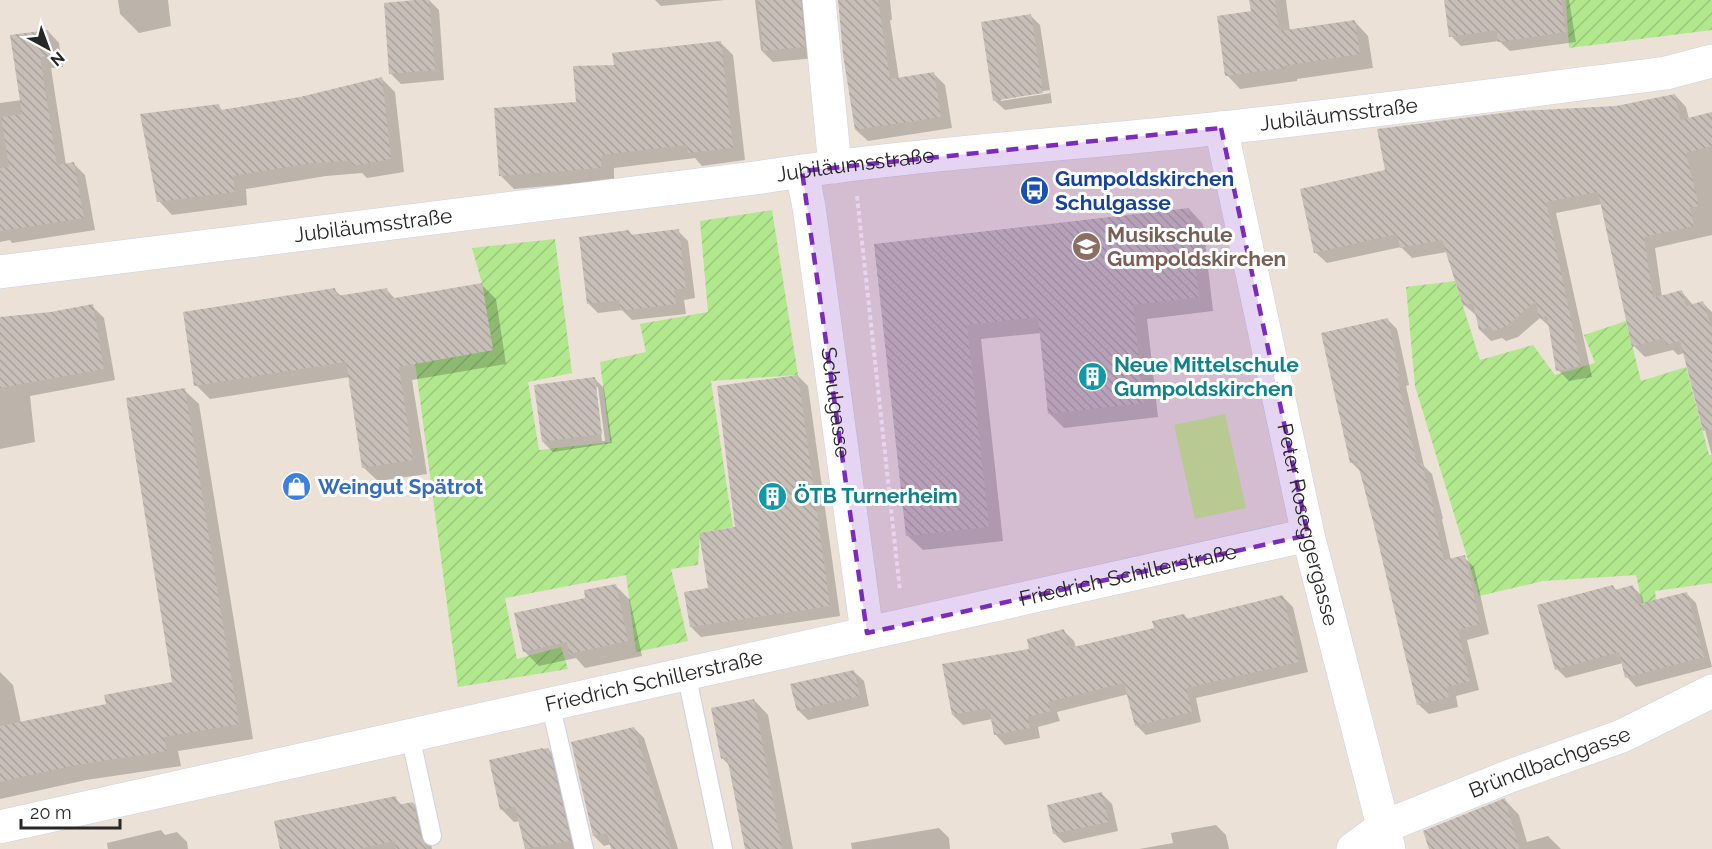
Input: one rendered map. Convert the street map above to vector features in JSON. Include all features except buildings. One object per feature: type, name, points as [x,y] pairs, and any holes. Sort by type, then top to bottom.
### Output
[{"type":"street","points":[[819,0],[835,167]]},
{"type":"street","name":"Jubiläumsstraße","points":[[0,272],[835,167],[1221,128],[1655,74],[1712,61]]},
{"type":"street","name":"Peter Roseggergasse","points":[[1221,128],[1308,535],[1386,838]]},
{"type":"street","name":"Schulgasse","points":[[802,171],[809,207],[867,633]]},
{"type":"street","name":"Friedrich Schillerstraße","points":[[0,827],[1308,535]]},
{"type":"street","name":"Bründlbachgasse","points":[[1353,849],[1386,838],[1510,777],[1622,736],[1712,691]]},
{"type":"lane","points":[[686,673],[723,849]]},
{"type":"lane","points":[[549,703],[584,849]]},
{"type":"lane","points":[[410,735],[432,837]]},
{"type":"path","points":[[857,198],[900,596]]},
{"type":"highlighted area","points":[[1221,128],[1308,535],[867,633],[802,171]]},
{"type":"green space","points":[[1566,0],[1712,0],[1712,30],[1569,48]]},
{"type":"green space","points":[[772,210],[798,375],[711,381],[733,527],[700,533],[698,565],[671,569],[688,641],[636,652],[626,575],[505,598],[517,659],[561,647],[568,669],[458,687],[415,362],[493,350],[482,283],[472,248],[555,239],[572,373],[528,382],[539,450],[610,442],[600,362],[646,352],[640,324],[708,312],[700,221]]},
{"type":"green space","points":[[1455,281],[1480,360],[1533,345],[1555,375],[1595,363],[1584,335],[1626,321],[1641,381],[1686,367],[1709,455],[1712,455],[1712,583],[1655,591],[1657,610],[1644,611],[1636,575],[1543,581],[1479,596],[1415,386],[1406,287]]},
{"type":"green space","points":[[1225,414],[1246,508],[1195,519],[1174,425]]},
{"type":"place","name":"Gumpoldskirchen Schulgasse","points":[[1034,191]]},
{"type":"place","name":"Musikschule Gumpoldskirchen","points":[[1086,247]]},
{"type":"place","name":"Neue Mittelschule Gumpoldskirchen","points":[[1093,377]]},
{"type":"place","name":"Weingut Spätrot","points":[[297,487]]},
{"type":"place","name":"ÖTB Turnerheim","points":[[773,496]]}]
